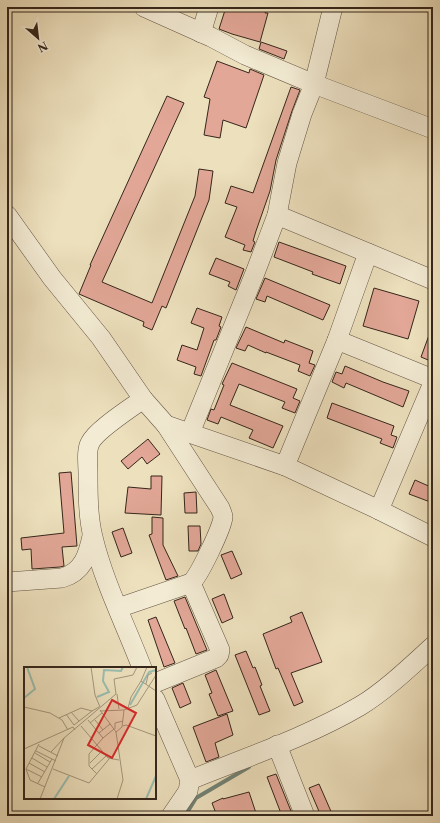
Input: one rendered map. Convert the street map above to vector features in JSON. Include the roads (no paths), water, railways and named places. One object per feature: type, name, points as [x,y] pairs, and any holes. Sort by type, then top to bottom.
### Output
[{"type":"street","points":[[144,7],[202,33],[245,55],[314,84],[433,129]]},
{"type":"street","points":[[202,33],[209,7]]},
{"type":"street","points":[[118,608],[191,583],[194,580],[220,528],[223,516],[220,508],[184,436],[255,273],[277,215],[288,163],[302,114],[314,84],[333,7]]},
{"type":"street","points":[[7,215],[52,278],[101,338],[144,399],[166,426],[184,436],[285,466],[433,537]]},
{"type":"street","points":[[277,215],[433,280]]},
{"type":"street","points":[[285,466],[337,340],[368,254]]},
{"type":"street","points":[[337,340],[433,379]]},
{"type":"street","points":[[379,510],[433,383]]},
{"type":"street","points":[[142,667],[108,583],[92,536],[88,477],[88,447],[90,442],[99,432],[144,399]]},
{"type":"street","points":[[7,582],[62,578],[69,576],[78,570],[82,565],[89,550],[92,536]]},
{"type":"street","points":[[69,576],[84,577],[108,583]]},
{"type":"street","points":[[156,683],[216,658],[220,653],[191,583]]},
{"type":"street","points":[[190,780],[296,737],[360,705],[393,680],[433,646]]},
{"type":"street","points":[[156,701],[190,780],[188,791],[182,802],[171,816]]},
{"type":"street","points":[[277,745],[306,816]]},
{"type":"waterway","points":[[185,816],[196,798],[249,767]]}]
